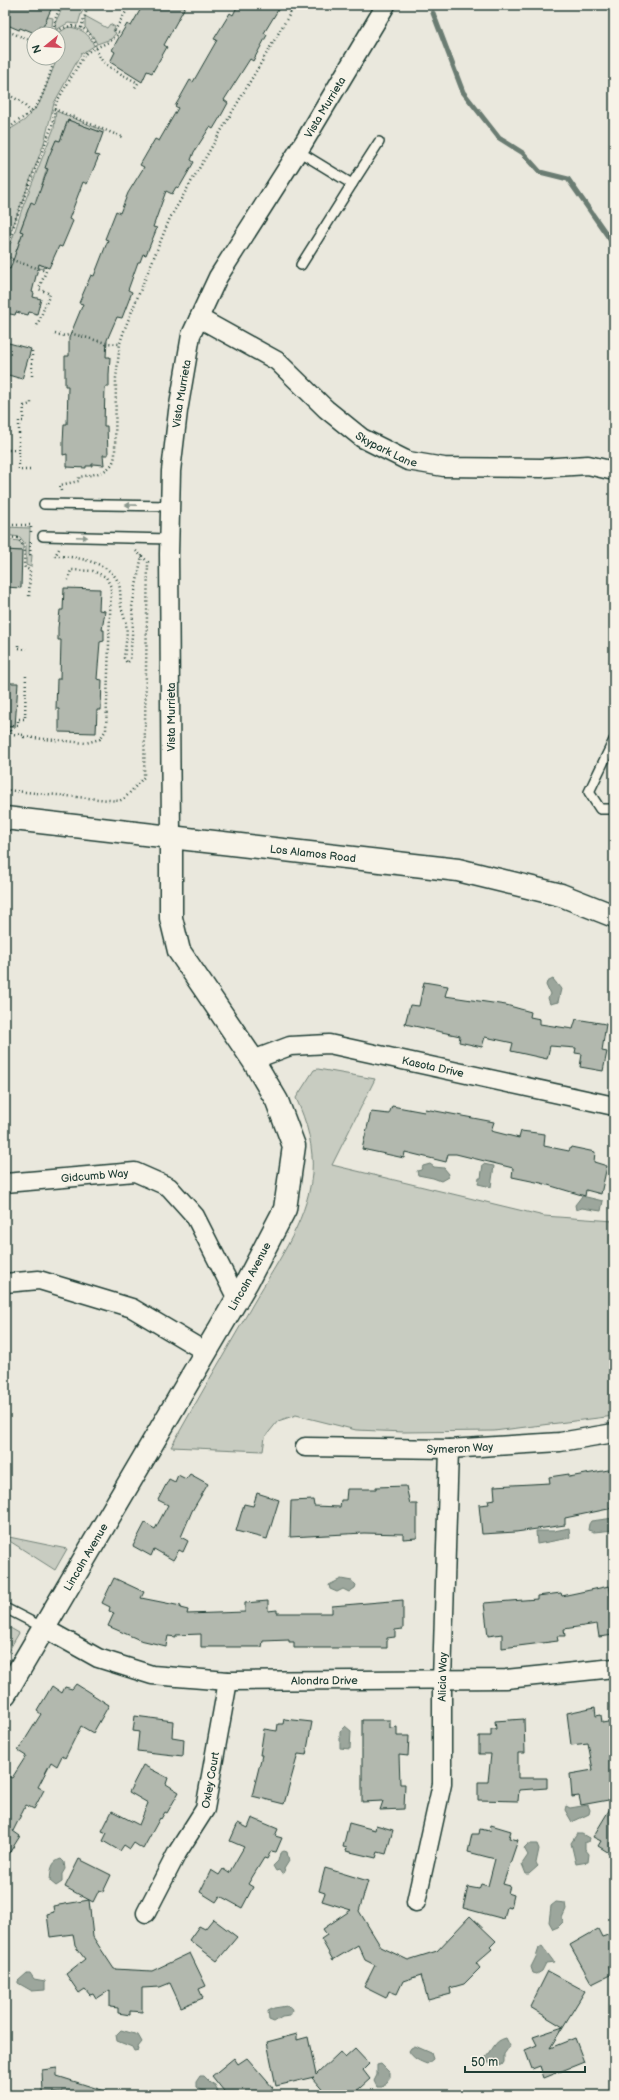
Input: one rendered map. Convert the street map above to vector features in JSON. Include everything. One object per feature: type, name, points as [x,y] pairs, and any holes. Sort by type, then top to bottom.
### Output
[{"type":"street","name":"Vista Murrieta","points":[[171,836],[171,471],[178,411],[192,335],[218,277],[298,151],[386,5]]},
{"type":"street","name":"Skypark Lane","points":[[199,318],[277,361],[326,409],[362,438],[408,461],[444,467],[541,468],[588,465],[614,471]]},
{"type":"street","name":"Los Alamos Road","points":[[5,818],[458,870],[561,895],[614,916]]},
{"type":"street","name":"Lincoln Avenue","points":[[5,1694],[237,1299],[285,1209],[294,1146],[277,1101],[253,1060],[179,951],[170,918],[171,836]]},
{"type":"street","name":"Kasota Drive","points":[[253,1060],[290,1046],[329,1044],[614,1106]]},
{"type":"street","name":"Gidcumb Way","points":[[5,1182],[135,1172],[169,1187],[196,1216],[237,1299]]},
{"type":"street","points":[[5,1283],[39,1280],[132,1308],[206,1352]]},
{"type":"street","name":"Symeron Way","points":[[305,1447],[449,1449],[560,1442],[614,1433]]},
{"type":"street","name":"Alicia Way","points":[[416,1902],[442,1784],[442,1681],[449,1449]]},
{"type":"street","name":"Alondra Drive","points":[[44,1628],[98,1658],[152,1675],[228,1681],[270,1682],[305,1679],[442,1681],[506,1679],[614,1668]]},
{"type":"street","name":"Oxley Court","points":[[146,1913],[177,1853],[205,1809],[228,1681]]},
{"type":"lane","points":[[300,265],[380,142]]},
{"type":"lane","points":[[298,151],[352,184]]},
{"type":"lane","points":[[44,504],[170,506]]},
{"type":"lane","points":[[43,536],[170,540]]},
{"type":"lane","points":[[614,740],[589,792],[600,809],[614,809]]},
{"type":"lane","points":[[5,1608],[44,1628]]},
{"type":"path","points":[[54,26],[56,14],[62,5]]},
{"type":"path","points":[[5,248],[9,243],[16,218],[52,126],[54,109],[74,71],[86,54],[96,47],[110,43],[119,33],[115,30],[130,5]]},
{"type":"path","points":[[61,491],[60,485],[79,481],[80,477],[104,472],[112,465],[115,454],[116,378],[120,344],[170,218],[295,5]]},
{"type":"path","points":[[81,28],[88,6]]},
{"type":"path","points":[[66,26],[69,25],[81,28],[93,38],[101,59],[138,83],[134,89]]},
{"type":"path","points":[[5,30],[26,39]]},
{"type":"path","points":[[5,135],[9,127],[23,120],[38,103],[53,66]]},
{"type":"path","points":[[5,93],[20,101],[31,112]]},
{"type":"path","points":[[54,109],[122,137]]},
{"type":"path","points":[[5,256],[9,259],[46,271],[38,290],[50,294],[36,328]]},
{"type":"path","points":[[55,334],[65,336],[73,334],[106,343],[120,344]]},
{"type":"path","points":[[32,351],[32,377]]},
{"type":"path","points":[[31,401],[32,404],[24,406],[23,421],[19,421],[19,470],[31,470]]},
{"type":"path","points":[[5,450],[19,450]]},
{"type":"path","points":[[5,525],[31,525],[30,555]]},
{"type":"path","points":[[5,537],[18,538],[23,544],[24,565],[25,568],[30,570],[29,599]]},
{"type":"path","points":[[61,547],[55,556],[66,556],[96,564],[107,569],[115,576],[119,585],[121,607],[126,625],[124,658],[127,663],[130,660],[133,623],[132,607],[142,555]]},
{"type":"path","points":[[5,790],[119,801],[125,798],[144,777],[148,562],[138,551],[130,550]]},
{"type":"path","points":[[26,673],[25,719],[18,719],[18,725],[11,725],[11,734],[24,735],[24,737],[86,743],[100,739],[106,730],[111,587],[106,577],[89,570],[71,570],[67,584]]},
{"type":"path","points":[[18,646],[18,648],[27,649]]},
{"type":"path","points":[[5,731],[11,731]]},
{"type":"shaded area","points":[[64,5],[86,6],[81,14],[78,24],[68,23],[63,26],[55,26],[55,23]]},
{"type":"shaded area","points":[[85,16],[107,28],[110,24],[115,27],[113,31],[116,33],[111,39],[97,44],[85,27]]},
{"type":"shaded area","points":[[48,17],[53,18],[52,26],[44,26]]},
{"type":"shaded area","points":[[68,27],[81,30],[90,38],[94,46],[81,54],[54,103],[44,143],[5,247],[5,140],[9,130],[25,120],[39,104],[54,66],[66,66],[66,28]]},
{"type":"shaded area","points":[[56,111],[104,131],[103,133],[68,120],[60,141],[56,140],[41,187],[41,196],[37,196],[35,204],[31,203],[26,215],[28,221],[24,220],[20,231],[23,232],[15,254],[44,266],[42,269],[11,258],[7,255],[5,250],[11,243],[22,209],[54,128]]},
{"type":"shaded area","points":[[5,527],[30,528],[29,555],[32,555],[31,567],[26,565],[26,545],[20,537],[5,535]]},
{"type":"shaded area","points":[[5,539],[19,541],[23,546],[23,551],[5,550]]},
{"type":"shaded area","points":[[553,979],[561,989],[558,1002],[550,1004],[548,998],[550,994],[546,985],[547,982]]},
{"type":"shaded area","points":[[318,1069],[375,1079],[332,1165],[544,1216],[614,1221],[614,1416],[494,1431],[404,1432],[356,1430],[296,1415],[278,1421],[265,1437],[263,1451],[171,1447],[288,1245],[303,1210],[309,1192],[312,1174],[312,1154],[309,1135],[296,1098],[314,1070]]},
{"type":"shaded area","points":[[430,1164],[434,1167],[444,1168],[449,1174],[448,1177],[441,1181],[418,1175],[417,1171],[421,1170],[423,1166]]},
{"type":"shaded area","points":[[483,1164],[494,1166],[491,1187],[478,1184],[479,1178],[481,1178]]},
{"type":"shaded area","points":[[582,1196],[603,1201],[601,1211],[582,1208],[576,1210],[575,1205]]},
{"type":"shaded area","points":[[614,1518],[614,1530],[594,1532],[588,1530],[591,1521]]},
{"type":"shaded area","points":[[569,1528],[570,1538],[537,1544],[536,1531],[554,1531]]},
{"type":"shaded area","points":[[9,1537],[67,1549],[55,1570],[8,1540]]},
{"type":"shaded area","points":[[341,1579],[352,1581],[356,1585],[355,1588],[349,1592],[343,1589],[337,1592],[330,1589],[329,1585]]},
{"type":"shaded area","points":[[5,1625],[19,1633],[5,1657]]},
{"type":"shaded area","points":[[345,1726],[351,1731],[350,1749],[340,1748],[340,1731]]},
{"type":"shaded area","points":[[588,1805],[590,1810],[589,1814],[572,1822],[565,1810],[566,1806],[570,1808]]},
{"type":"shaded area","points":[[577,1834],[582,1834],[589,1838],[588,1842],[585,1842],[585,1849],[589,1854],[588,1862],[576,1864],[571,1843]]},
{"type":"shaded area","points":[[528,1844],[537,1844],[539,1849],[536,1863],[538,1866],[529,1874],[526,1874],[522,1864],[528,1855],[524,1848]]},
{"type":"shaded area","points":[[284,1851],[287,1852],[289,1861],[284,1869],[285,1872],[282,1874],[279,1870],[276,1871],[273,1866],[278,1861],[280,1853]]},
{"type":"shaded area","points":[[61,1859],[64,1862],[65,1869],[62,1874],[62,1882],[56,1886],[50,1881],[51,1871],[55,1862]]},
{"type":"shaded area","points":[[556,1902],[565,1903],[566,1909],[562,1918],[563,1922],[558,1927],[553,1929],[549,1922],[551,1906]]},
{"type":"shaded area","points":[[542,1946],[554,1962],[546,1963],[542,1971],[537,1974],[533,1973],[531,1967],[539,1948]]},
{"type":"shaded area","points":[[27,1973],[30,1973],[34,1979],[45,1981],[45,1990],[32,1991],[18,1983],[18,1981]]},
{"type":"shaded area","points":[[290,2007],[292,2011],[290,2016],[282,2017],[274,2022],[269,2020],[268,2011],[274,2008]]},
{"type":"shaded area","points":[[121,2030],[138,2035],[142,2042],[138,2047],[139,2050],[134,2051],[132,2047],[117,2041],[116,2035]]},
{"type":"shaded area","points":[[506,2038],[510,2046],[504,2054],[504,2062],[502,2065],[496,2066],[491,2062],[488,2062],[485,2058],[498,2041]]},
{"type":"shaded area","points":[[415,2046],[431,2053],[433,2059],[427,2064],[414,2058],[409,2051]]},
{"type":"shaded area","points":[[381,2064],[390,2073],[390,2077],[382,2087],[377,2087],[374,2081],[377,2075],[377,2065]]},
{"type":"shaded area","points":[[200,2076],[204,2076],[215,2085],[218,2091],[216,2095],[208,2095],[196,2087],[196,2082]]},
{"type":"building","points":[[5,5],[53,5],[43,26],[26,26],[25,30],[20,28],[19,30],[5,24]]},
{"type":"building","points":[[143,5],[186,5],[164,45],[167,47],[152,73],[147,71],[142,82],[110,62],[115,52],[112,50],[118,39],[127,24],[131,26]]},
{"type":"building","points":[[238,5],[281,5],[264,33],[267,35],[253,61],[250,59],[224,100],[228,103],[222,114],[213,129],[210,127],[194,152],[191,160],[194,162],[179,188],[176,187],[172,194],[166,191],[153,227],[157,228],[146,255],[143,254],[140,262],[138,262],[128,290],[132,292],[122,318],[117,317],[107,340],[106,357],[110,357],[109,387],[105,387],[104,426],[107,426],[108,455],[103,455],[104,465],[92,464],[92,466],[86,466],[86,468],[67,467],[67,454],[63,455],[64,424],[67,424],[68,386],[65,386],[65,356],[69,356],[69,338],[83,304],[79,303],[91,275],[94,276],[108,240],[105,239],[116,211],[120,213],[128,193],[144,167],[140,165],[155,139],[159,141],[178,108],[175,106],[190,80],[193,82],[217,40],[214,39],[230,13],[233,15]]},
{"type":"building","points":[[68,120],[103,133],[95,155],[99,156],[87,184],[83,182],[69,219],[73,221],[62,247],[59,246],[49,268],[39,264],[32,292],[34,293],[33,297],[41,299],[37,314],[29,312],[28,315],[16,312],[15,315],[5,313],[5,267],[10,269],[23,232],[20,231],[31,202],[35,204],[48,169],[45,168],[49,156],[56,140],[60,141]]},
{"type":"building","points":[[5,342],[31,349],[22,379],[5,374]]},
{"type":"building","points":[[5,550],[22,551],[21,588],[5,587]]},
{"type":"building","points":[[64,588],[100,589],[99,610],[105,611],[102,630],[104,630],[104,641],[100,642],[97,679],[102,680],[101,710],[97,710],[96,733],[59,732],[59,709],[56,709],[57,679],[60,679],[61,640],[58,640],[58,628],[60,610],[63,610]]},
{"type":"building","points":[[5,683],[18,683],[15,727],[5,727]]},
{"type":"building","points":[[424,982],[448,986],[445,996],[506,1005],[531,1012],[530,1017],[540,1019],[540,1024],[573,1029],[576,1019],[606,1024],[602,1051],[607,1052],[603,1071],[580,1067],[582,1054],[575,1053],[576,1048],[550,1046],[547,1059],[511,1051],[513,1043],[485,1037],[482,1047],[459,1042],[460,1036],[405,1024],[410,1005],[419,1006]]},
{"type":"building","points":[[392,1106],[424,1112],[425,1109],[494,1122],[491,1131],[519,1138],[521,1131],[545,1134],[544,1146],[569,1151],[571,1147],[595,1152],[594,1162],[607,1166],[601,1194],[586,1190],[585,1196],[541,1183],[512,1177],[513,1168],[456,1154],[448,1154],[446,1162],[405,1152],[404,1158],[362,1149],[371,1112],[389,1114]]},
{"type":"building","points":[[614,1469],[614,1491],[610,1491],[613,1508],[565,1518],[565,1525],[516,1532],[482,1534],[479,1505],[489,1504],[488,1500],[495,1499],[494,1486],[550,1483],[549,1477],[569,1474],[569,1477]]},
{"type":"building","points":[[190,1474],[208,1484],[192,1511],[181,1537],[188,1541],[183,1552],[179,1550],[173,1560],[154,1549],[151,1556],[133,1546],[145,1523],[155,1529],[168,1505],[158,1500],[169,1479],[175,1482],[178,1475],[186,1479]]},
{"type":"building","points":[[406,1486],[410,1504],[417,1504],[417,1538],[403,1539],[403,1534],[364,1533],[290,1537],[291,1501],[313,1500],[314,1506],[340,1507],[341,1500],[346,1500],[347,1489],[376,1489],[376,1487]]},
{"type":"building","points":[[257,1493],[279,1500],[267,1539],[236,1531],[244,1504],[253,1506]]},
{"type":"building","points":[[114,1578],[144,1592],[141,1598],[181,1606],[180,1608],[188,1610],[187,1614],[245,1612],[245,1603],[268,1601],[268,1611],[277,1610],[277,1613],[332,1613],[332,1606],[403,1600],[403,1629],[395,1630],[395,1637],[387,1638],[387,1648],[294,1648],[294,1642],[289,1642],[289,1640],[263,1641],[262,1647],[201,1647],[201,1634],[176,1635],[176,1637],[168,1636],[166,1646],[140,1640],[108,1626],[114,1613],[109,1611],[110,1607],[102,1603]]},
{"type":"building","points":[[609,1586],[614,1614],[614,1635],[599,1637],[597,1624],[564,1629],[565,1636],[557,1636],[558,1641],[502,1648],[502,1634],[488,1636],[484,1603],[537,1599],[537,1596],[561,1593],[562,1596]]},
{"type":"building","points":[[76,1684],[109,1705],[93,1733],[81,1726],[65,1758],[62,1756],[57,1766],[51,1762],[38,1787],[44,1790],[34,1809],[26,1805],[13,1831],[20,1836],[5,1860],[5,1775],[12,1778],[26,1756],[18,1751],[41,1714],[37,1711],[52,1686],[62,1693],[65,1687],[72,1689]]},
{"type":"building","points":[[595,1707],[596,1716],[601,1715],[602,1723],[614,1721],[614,1747],[609,1748],[614,1780],[614,1799],[581,1805],[579,1796],[572,1797],[570,1774],[593,1770],[588,1743],[571,1745],[567,1713]]},
{"type":"building","points":[[135,1716],[173,1721],[172,1737],[184,1739],[183,1756],[137,1751],[139,1732],[133,1731]]},
{"type":"building","points":[[284,1719],[312,1722],[306,1755],[298,1754],[284,1804],[252,1796],[262,1755],[260,1755],[264,1729],[277,1731],[278,1724],[283,1724]]},
{"type":"building","points":[[524,1719],[525,1753],[518,1753],[518,1778],[547,1778],[547,1788],[519,1790],[518,1801],[478,1800],[478,1782],[488,1782],[491,1754],[479,1754],[479,1736],[491,1736],[491,1729],[496,1729],[495,1721]]},
{"type":"building","points":[[362,1720],[390,1720],[390,1728],[397,1727],[397,1736],[409,1736],[408,1756],[399,1755],[400,1784],[405,1784],[404,1809],[380,1810],[383,1801],[362,1802]]},
{"type":"building","points":[[143,1765],[168,1778],[166,1784],[179,1792],[167,1813],[165,1812],[161,1819],[160,1818],[143,1849],[134,1843],[130,1849],[124,1845],[120,1851],[103,1841],[107,1833],[102,1831],[112,1811],[139,1825],[148,1803],[129,1792]]},
{"type":"building","points":[[614,1802],[614,1856],[598,1846],[601,1841],[593,1837]]},
{"type":"building","points":[[252,1818],[278,1829],[275,1836],[282,1838],[276,1852],[271,1851],[267,1859],[264,1858],[248,1884],[253,1887],[242,1908],[220,1896],[216,1902],[200,1892],[211,1870],[219,1875],[223,1869],[229,1873],[244,1847],[230,1841],[238,1823],[248,1828]]},
{"type":"building","points":[[349,1823],[375,1830],[376,1825],[393,1830],[386,1854],[378,1852],[376,1858],[346,1851],[347,1848],[343,1847]]},
{"type":"building","points":[[491,1825],[511,1831],[509,1838],[518,1840],[503,1884],[510,1886],[508,1893],[514,1895],[511,1908],[507,1907],[504,1919],[463,1908],[468,1887],[479,1889],[481,1884],[488,1886],[495,1859],[468,1852],[472,1834],[479,1834],[480,1829],[490,1831]]},
{"type":"building","points":[[79,1859],[111,1875],[103,1892],[99,1890],[93,1902],[65,1887]]},
{"type":"building","points":[[325,1868],[368,1881],[359,1911],[381,1947],[408,1960],[437,1951],[470,1916],[496,1941],[490,1947],[492,1949],[476,1963],[480,1968],[464,1984],[450,1988],[451,1994],[428,2000],[421,1975],[403,1981],[397,1994],[389,1991],[386,1998],[364,1987],[375,1965],[365,1960],[358,1945],[333,1960],[321,1939],[327,1935],[323,1929],[351,1910],[322,1901],[325,1893],[319,1891]]},
{"type":"building","points":[[89,1900],[93,1937],[114,1969],[152,1971],[190,1953],[206,1986],[199,1989],[203,1998],[181,2007],[170,1983],[160,1987],[142,1988],[142,2012],[130,2011],[130,2015],[118,2013],[118,2008],[110,2007],[110,1990],[96,1999],[93,1994],[90,1995],[85,1989],[79,1993],[66,1974],[85,1959],[75,1946],[73,1934],[50,1937],[47,1914],[54,1912],[53,1906]]},
{"type":"building","points":[[213,1919],[237,1937],[217,1961],[189,1940],[199,1926],[205,1929]]},
{"type":"building","points":[[598,1929],[602,1937],[611,1934],[614,1940],[614,1963],[609,1966],[612,1974],[592,1984],[570,1945]]},
{"type":"building","points":[[548,1971],[585,1991],[563,2027],[530,2007]]},
{"type":"building","points":[[563,2027],[550,2048],[575,2038],[584,2062],[544,2078],[540,2066],[532,2069],[525,2050],[537,2045],[533,2037]]},
{"type":"building","points":[[297,2034],[297,2040],[308,2037],[316,2075],[340,2052],[345,2058],[355,2049],[369,2064],[363,2070],[370,2079],[352,2095],[327,2095],[312,2078],[314,2077],[276,2086],[267,2042]]},
{"type":"building","points":[[234,2058],[238,2064],[247,2058],[273,2088],[264,2095],[227,2095],[212,2076]]},
{"type":"building","points":[[57,2068],[57,2076],[108,2092],[108,2095],[61,2095],[62,2092],[43,2093],[42,2070]]},
{"type":"waterway","points":[[433,13],[463,92],[499,138],[523,153],[540,172],[568,179],[614,245]]}]
